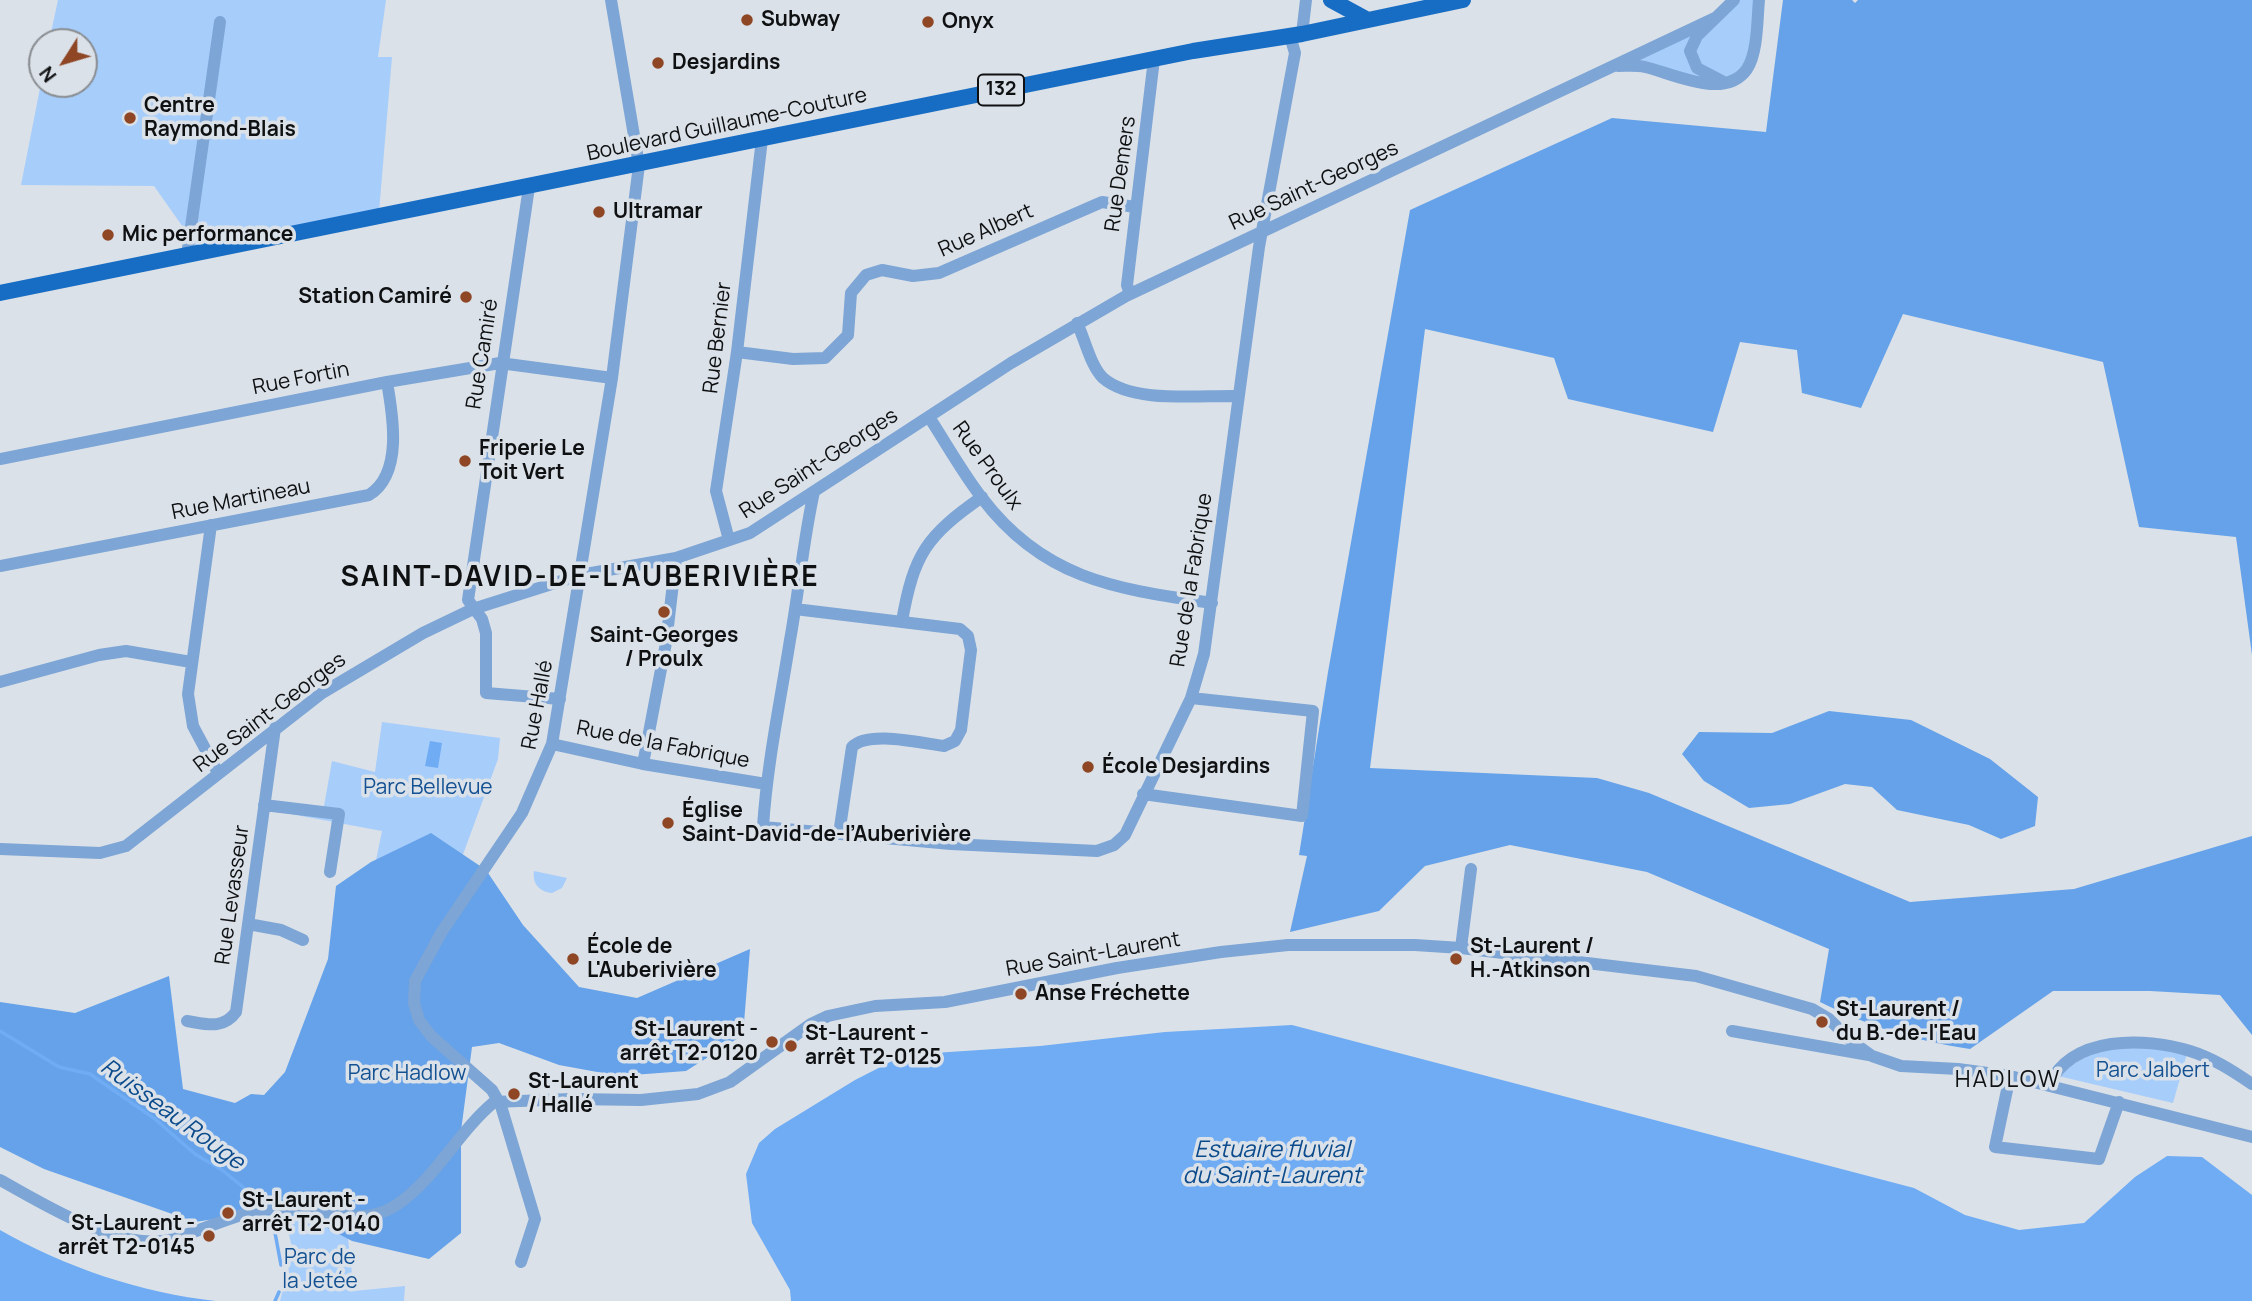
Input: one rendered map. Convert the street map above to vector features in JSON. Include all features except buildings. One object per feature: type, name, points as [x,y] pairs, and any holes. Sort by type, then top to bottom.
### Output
[{"type":"main road","points":[[1331,0],[1366,19]]},
{"type":"main road","name":"Boulevard Guillaume-Couture","points":[[0,293],[1154,59],[1296,35],[1463,0]]},
{"type":"street","name":"Rue Hallé","points":[[521,1262],[535,1219],[499,1104],[492,1090],[430,1036],[419,1020],[414,1003],[415,981],[441,933],[522,813],[552,744],[612,378],[639,165],[611,0]]},
{"type":"street","name":"Rue de la Fabrique","points":[[552,744],[643,764],[766,785],[763,827],[1097,851],[1114,845],[1125,835],[1191,698],[1204,654],[1262,232],[1296,35],[1306,0]]},
{"type":"street","name":"Rue Saint-Georges","points":[[1725,82],[1697,68],[1690,51],[1692,42],[1734,0]]},
{"type":"street","points":[[1725,82],[1735,79],[1746,70],[1751,60],[1759,0]]},
{"type":"street","name":"Rue Saint-Georges","points":[[0,849],[100,853],[126,846],[275,728],[353,673],[473,609],[580,575],[676,558],[751,533],[1077,323],[1130,294],[1715,18]]},
{"type":"street","points":[[187,255],[220,22]]},
{"type":"street","name":"Rue Demers","points":[[1130,294],[1127,285],[1154,59]]},
{"type":"street","name":"Rue Saint-Georges","points":[[1614,66],[1642,66],[1704,83],[1725,82]]},
{"type":"street","name":"Rue Bernier","points":[[729,540],[716,491],[737,352],[762,139]]},
{"type":"street","name":"Rue Camiré","points":[[529,187],[500,363],[468,600],[482,619],[486,633],[486,693],[560,699]]},
{"type":"street","name":"Rue Albert","points":[[737,352],[793,359],[825,358],[848,335],[851,293],[866,275],[883,270],[913,276],[940,273],[1102,202],[1135,207]]},
{"type":"street","points":[[1077,323],[1102,377],[1127,391],[1158,395],[1238,396]]},
{"type":"street","name":"Rue Fortin","points":[[0,459],[387,382],[500,363],[612,378]]},
{"type":"street","name":"Rue Martineau","points":[[0,566],[369,495],[381,488],[386,479],[394,423],[387,382]]},
{"type":"street","name":"Rue Proulx","points":[[929,417],[982,498],[1010,531],[1042,557],[1087,578],[1131,591],[1212,603]]},
{"type":"street","points":[[766,785],[795,610],[804,536],[814,492]]},
{"type":"street","points":[[902,621],[909,581],[923,549],[943,524],[982,498]]},
{"type":"street","points":[[211,525],[188,694],[192,726],[218,773]]},
{"type":"street","points":[[643,764],[666,643],[676,558]]},
{"type":"street","points":[[795,610],[960,629],[968,636],[971,650],[961,730],[954,741],[944,746],[873,738],[859,740],[852,747],[839,834]]},
{"type":"street","points":[[0,682],[99,655],[126,651],[191,662]]},
{"type":"street","points":[[1143,793],[1302,816],[1313,711],[1191,698]]},
{"type":"street","name":"Rue Levasseur","points":[[187,1021],[217,1025],[231,1020],[236,1012],[275,728]]},
{"type":"street","points":[[264,805],[339,814],[330,872]]},
{"type":"street","points":[[1461,947],[1472,869]]},
{"type":"street","points":[[248,924],[281,930],[303,940]]},
{"type":"street","name":"Rue Saint-Laurent","points":[[499,1104],[571,1099],[641,1100],[698,1094],[730,1082],[811,1024],[828,1016],[875,1006],[945,1002],[1130,966],[1288,945],[1461,947],[1696,976],[1755,991],[1821,1013],[1872,1056],[1908,1068],[1958,1069],[2010,1076],[2119,1101],[2252,1137]]},
{"type":"street","points":[[1732,1031],[1872,1056]]},
{"type":"street","points":[[2049,1085],[2060,1067],[2081,1053],[2109,1044],[2130,1042],[2188,1050],[2211,1059],[2252,1084]]},
{"type":"street","points":[[2010,1076],[1995,1147],[2099,1159],[2119,1101]]},
{"type":"street","points":[[0,1180],[57,1210],[128,1240],[146,1243],[171,1239],[270,1208],[368,1217],[394,1207],[419,1187],[480,1114],[494,1102],[499,1104]]},
{"type":"green space","points":[[58,0],[386,0],[378,57],[392,57],[379,212],[197,247],[154,186],[21,185],[38,98],[98,98],[98,28],[52,28]]},
{"type":"green space","points":[[1734,0],[1759,0],[1751,60],[1725,83],[1614,66],[1697,29]]},
{"type":"green space","points":[[1783,0],[1852,0],[1855,3],[1858,0],[2252,0],[2252,655],[2236,537],[2139,527],[2103,362],[1903,314],[1861,408],[1802,393],[1797,350],[1740,342],[1713,432],[1568,399],[1554,358],[1425,329],[1370,768],[1597,778],[1649,793],[1910,902],[2074,889],[2252,836],[2252,1035],[2220,995],[2150,991],[2053,991],[1970,1049],[1930,1042],[1875,1026],[1820,1002],[1829,949],[1647,872],[1510,845],[1425,866],[1379,911],[1290,932],[1307,856],[1299,855],[1328,672],[1410,210],[1612,118],[1766,132]]},
{"type":"green space","points":[[1829,711],[1911,720],[1990,759],[2038,797],[2035,826],[2001,839],[1969,825],[1897,810],[1872,787],[1845,784],[1790,804],[1749,808],[1704,781],[1682,754],[1699,732],[1772,733]]},
{"type":"green space","name":"Parc Bellevue","points":[[382,722],[500,738],[498,759],[443,909],[370,890],[382,831],[264,809],[324,806],[332,761],[375,772]]},
{"type":"green space","name":"Parc Hadlow","points":[[431,833],[486,870],[523,925],[579,987],[637,998],[750,949],[743,1035],[686,1071],[619,1076],[559,1065],[499,1043],[472,1047],[461,1131],[461,1233],[429,1259],[352,1241],[309,1218],[247,1214],[195,1222],[44,1169],[0,1147],[0,1002],[75,1013],[169,976],[183,1089],[235,1103],[251,1094],[264,1095],[285,1072],[328,959],[336,886],[371,862]]},
{"type":"green space","points":[[534,871],[567,878],[562,888],[552,893],[541,889],[536,883]]},
{"type":"green space","name":"Parc Jalbert","points":[[2109,1044],[2188,1050],[2173,1103],[2054,1075]]},
{"type":"green space","name":"Parc de la Jetée","points":[[283,1209],[346,1221],[354,1291],[405,1286],[404,1301],[280,1301],[293,1252]]},
{"type":"water","points":[[430,741],[442,743],[438,768],[425,766]]},
{"type":"water","name":"Estuaire fluvial du Saint-Laurent","points":[[1292,1025],[1914,1188],[1965,1215],[2019,1230],[2084,1223],[2135,1177],[2167,1156],[2202,1157],[2252,1195],[2252,1301],[791,1301],[790,1290],[752,1223],[746,1174],[759,1143],[775,1129],[855,1080],[904,1055],[1040,1046],[1165,1032]]},
{"type":"water","points":[[0,1230],[50,1256],[104,1276],[160,1292],[216,1301],[0,1301]]},
{"type":"waterway","name":"Ruisseau Rouge","points":[[0,1031],[59,1067],[90,1074],[155,1119],[195,1154],[222,1170],[254,1196],[263,1208]]},
{"type":"waterway","name":"Ruisseau Rouge","points":[[267,1214],[273,1222],[281,1265]]},
{"type":"waterway","name":"Ruisseau Rouge","points":[[275,1301],[279,1292]]},
{"type":"place","name":"Subway","points":[[747,20]]},
{"type":"place","name":"Onyx","points":[[928,22]]},
{"type":"place","name":"Desjardins","points":[[658,63]]},
{"type":"place","name":"Centre Raymond-Blais","points":[[130,118]]},
{"type":"place","name":"Ultramar","points":[[599,212]]},
{"type":"place","name":"Mic performance","points":[[108,235]]},
{"type":"place","name":"Station Camiré","points":[[466,297]]},
{"type":"place","name":"Friperie Le Toit Vert","points":[[465,461]]},
{"type":"place","name":"Saint-Georges / Proulx","points":[[664,612]]},
{"type":"place","name":"École Desjardins","points":[[1088,767]]},
{"type":"place","name":"Église Saint-David-de-l’Auberivière","points":[[668,823]]},
{"type":"place","name":"École de L'Auberivière","points":[[573,959]]},
{"type":"place","name":"St-Laurent / H.-Atkinson","points":[[1456,959]]},
{"type":"place","name":"Anse Fréchette","points":[[1021,994]]},
{"type":"place","name":"St-Laurent / du B.-de-l'Eau","points":[[1822,1022]]},
{"type":"place","name":"St-Laurent - arrêt T2-0120","points":[[772,1042]]},
{"type":"place","name":"St-Laurent - arrêt T2-0125","points":[[791,1046]]},
{"type":"place","name":"St-Laurent / Hallé","points":[[514,1094]]},
{"type":"place","name":"St-Laurent - arrêt T2-0140","points":[[228,1213]]},
{"type":"place","name":"St-Laurent - arrêt T2-0145","points":[[209,1236]]},
{"type":"district","name":"SAINT-DAVID-DE-L'AUBERIVIÈRE","points":[[580,578]]},
{"type":"district","name":"HADLOW","points":[[2008,1081]]}]
